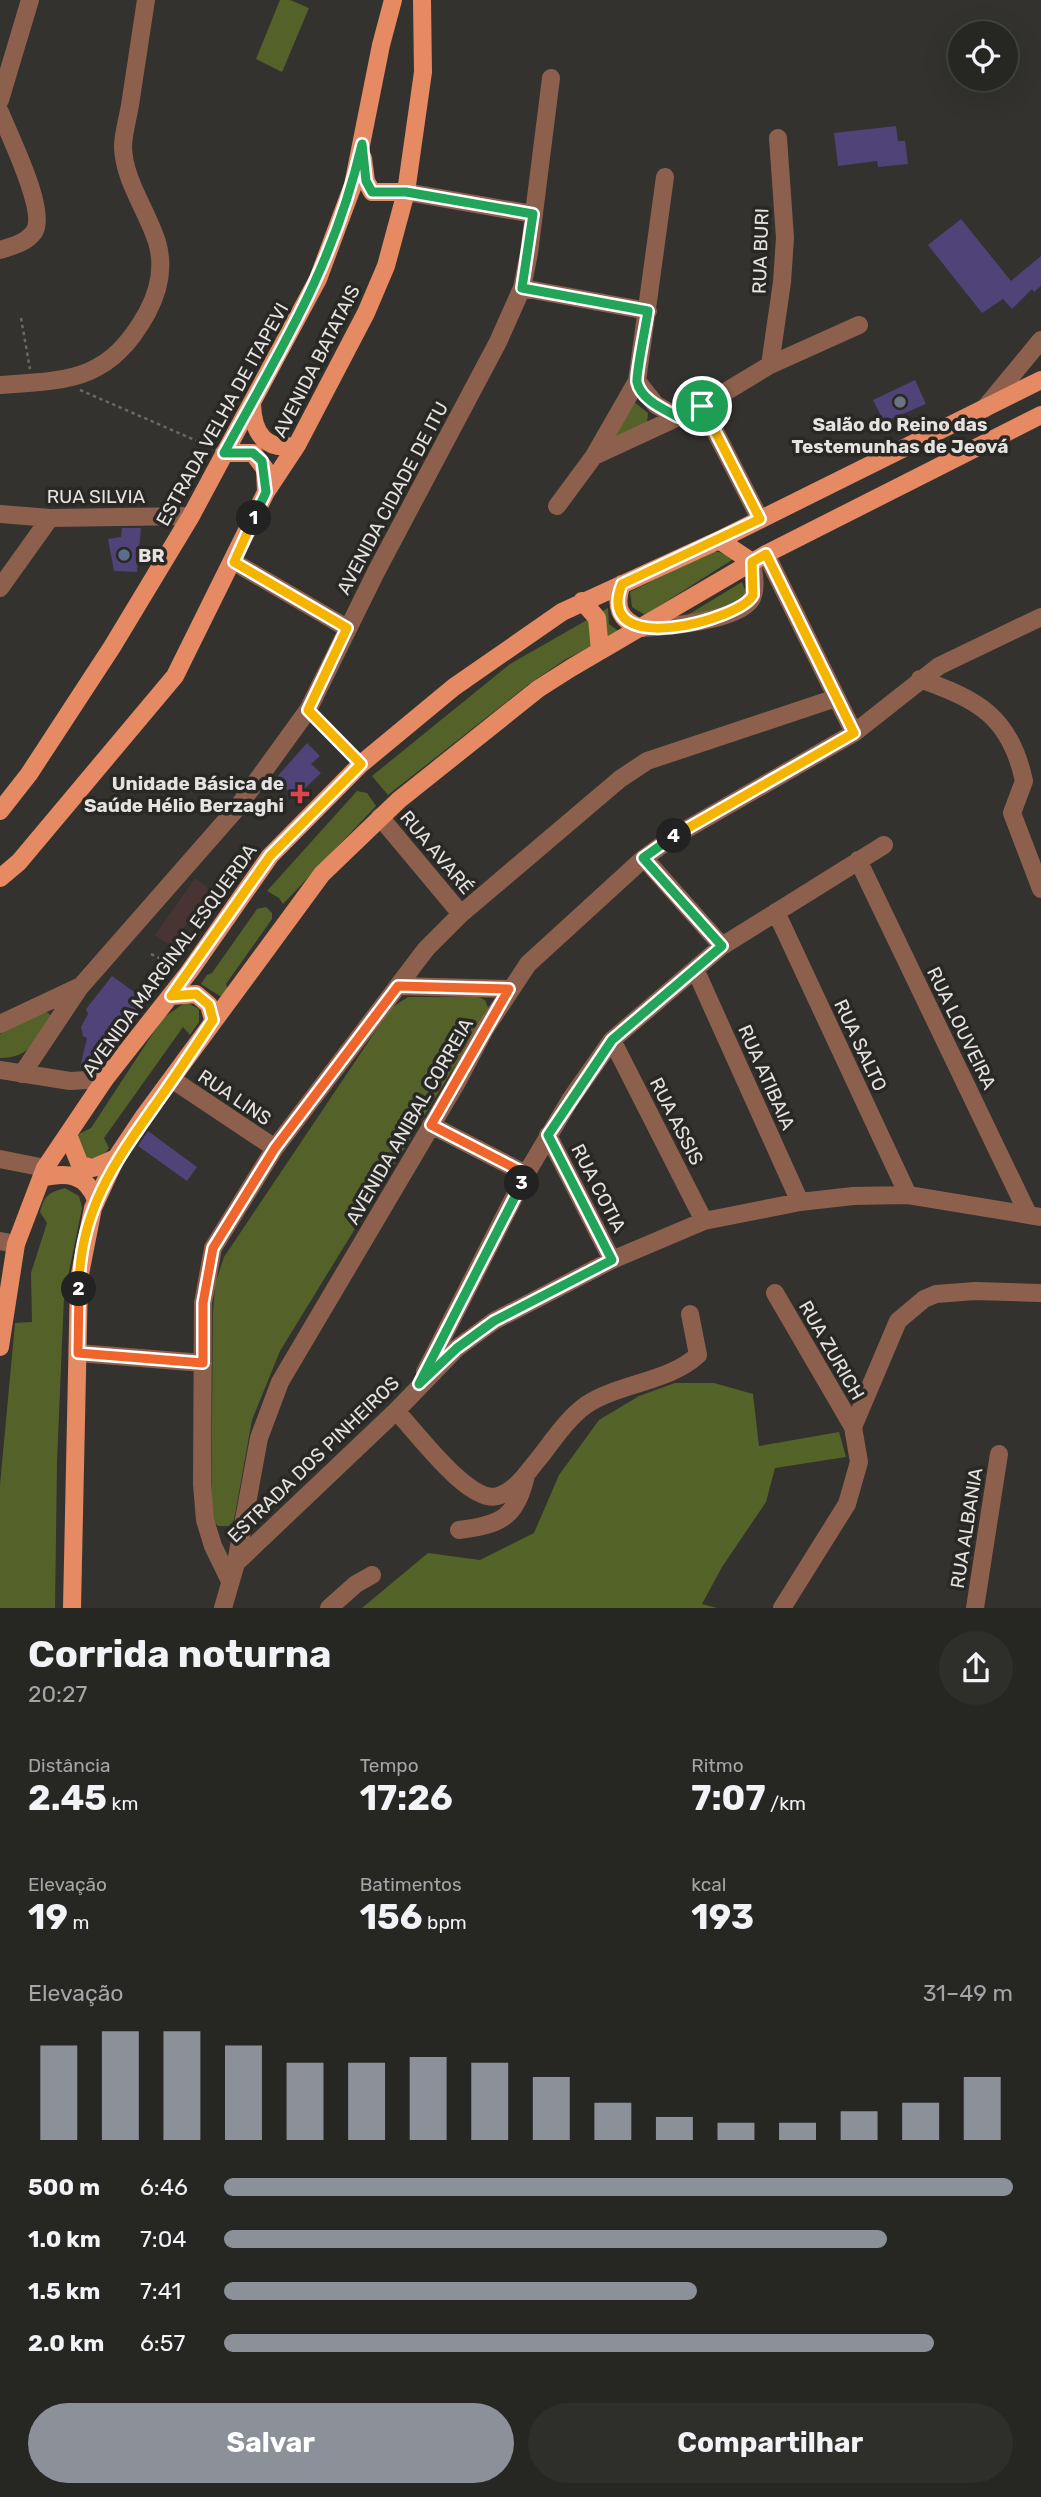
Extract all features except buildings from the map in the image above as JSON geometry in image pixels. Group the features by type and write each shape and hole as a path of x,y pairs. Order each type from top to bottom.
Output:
{"main road":[{"name":"ESTRADA VELHA DE ITAPEVI","path":"0,811 29,774 112,647 191,516 318,279 346,209 362,144 380,45 393,0"},
{"name":"AVENIDA BATATAIS","path":"0,878 19,863 175,676 234,562 266,492 297,446 366,313 386,267 406,192 423,72 422,0"},
{"path":"362,144 366,181 372,192 406,192"},
{"name":"AVENIDA MARGINAL ESQUERDA","path":"0,1347 8,1242 43,1173 105,1079 189,972 270,856 361,764 454,687 582,601 719,540 1041,380"},
{"path":"252,404 256,432 263,441 282,447 297,446"},
{"path":"72,1608 79,1279 96,1200 116,1158 213,1020 322,874 380,817 538,689 759,558 1041,415"},
{"path":"224,453 253,453 262,461 266,492"},
{"path":"719,540 744,554 759,558"},
{"path":"622,584 617,597 619,611 629,624 641,628"},
{"path":"582,601 597,618 600,651"},
{"path":"171,996 196,994 209,1005 213,1020"},
{"path":"69,1137 80,1165 93,1168 116,1158"},
{"path":"43,1173 71,1174 83,1179 96,1200"}],"street":[{"path":"0,100 30,0"},
{"path":"0,385 61,382 102,366 122,350 149,309 158,289 158,243 128,173 123,147 146,0"},
{"name":"AVENIDA CIDADE DE ITU","path":"22,1074 80,986 237,808 308,710 347,628 498,342 522,288 551,78"},
{"path":"0,112 38,212 34,232 22,242 0,250"},
{"name":"RUA BURI","path":"770,365 782,282 785,238 778,138"},
{"path":"557,506 594,456 637,382 665,177"},
{"path":"406,192 533,214"},
{"path":"522,288 648,311"},
{"path":"594,456 702,406 770,365 859,325"},
{"path":"984,409 1041,340"},
{"path":"637,382 656,405 678,417"},
{"path":"702,406 760,519"},
{"name":"RUA SILVIA","path":"0,514 50,518 191,516"},
{"path":"0,588 50,518"},
{"path":"641,628 707,619 745,606 753,595 759,558"},
{"path":"759,558 854,733"},
{"path":"234,562 347,628"},
{"name":"AVENIDA ANIBAL CORREIA","path":"228,1606 230,1581 236,1563 259,1438 280,1382 509,989 528,964 643,858 673,837 854,733 920,679 982,643 1041,617"},
{"path":"920,679 975,701 1002,727 1024,781 1013,804 1014,823 1041,888"},
{"path":"230,1581 213,1546 205,1520 203,1303 213,1248 275,1148 426,948 461,914 620,779 647,761 836,698"},
{"name":"RUA AVARÉ","path":"380,817 461,914"},
{"path":"419,1384 526,1174 548,1135 612,1040 722,946 884,845"},
{"path":"643,858 722,946"},
{"name":"RUA LOUVEIRA","path":"858,860 1034,1215"},
{"name":"RUA SALTO","path":"776,912 908,1195"},
{"name":"RUA ATIBAIA","path":"695,969 800,1202"},
{"name":"AVENIDA CIDADE DE ITU","path":"0,1024 80,986"},
{"path":"398,986 509,989"},
{"name":"RUA ASSIS","path":"612,1040 704,1222"},
{"path":"0,1070 70,1082 105,1079"},
{"name":"RUA LINS","path":"173,1080 275,1148"},
{"path":"70,1082 90,1104"},
{"path":"431,1125 526,1174"},
{"name":"RUA COTIA","path":"548,1135 612,1260"},
{"path":"0,1159 43,1173"},
{"name":"ESTRADA DOS PINHEIROS","path":"236,1563 457,1348 494,1321 612,1260 704,1222 800,1202 908,1195 1034,1215"},
{"path":"782,1608 847,1504 859,1462 853,1427 898,1321 924,1298 961,1291 1039,1293"},
{"name":"RUA ZURICH","path":"775,1293 853,1427"},
{"path":"396,1410 464,1486 481,1496 501,1496 515,1487 584,1407 698,1355 690,1314"},
{"path":"78,1353 203,1363"},
{"name":"RUA ALBANIA","path":"975,1608 986,1552 999,1454"},
{"path":"459,1530 483,1527 513,1512 520,1501 526,1474"},
{"path":"329,1608 356,1584 372,1576"}],"path":[{"path":"22,318 33,383"},
{"path":"61,382 224,453"},
{"path":"308,710 361,764"},
{"path":"151,954 189,972"}],"shaded area":[{"path":"195,878 211,890 171,946 155,935"}],"green space":[{"path":"280,0 290,0 309,8 282,72 256,59"},
{"path":"634,402 648,413 647,423 616,437 614,433"},
{"path":"710,552 719,552 735,558 645,615 632,607 630,592"},
{"path":"742,582 746,592 743,602 681,619"},
{"path":"608,608 609,624 621,633 566,659 529,684 388,795 372,776 510,664"},
{"path":"357,791 367,793 376,806 283,904 279,898 267,891"},
{"path":"266,907 272,913 272,919 226,984 228,990 223,998 201,984 207,975 212,973 257,909"},
{"path":"408,997 478,997 485,1000 489,1010 280,1351 252,1420 234,1520 229,1526 218,1526 211,1518 213,1312 215,1284 224,1257 391,1008"},
{"path":"186,1002 199,1009 199,1022 190,1035 183,1027 104,1138 109,1148 107,1151 96,1158 86,1158 77,1139 79,1134 91,1128 163,1018"},
{"path":"45,1011 52,1016 32,1046 19,1055 0,1058 0,1034"},
{"path":"65,1188 79,1196 82,1208 64,1296 57,1462 55,1608 0,1608 0,1485 15,1323 32,1322 31,1273 47,1223 40,1212 48,1195"},
{"path":"675,1383 714,1383 753,1394 759,1446 839,1432 846,1457 775,1468 766,1502 722,1567 702,1604 717,1608 362,1608 428,1553 480,1560 534,1533 559,1475 599,1420 639,1396"}],"place":[{"name":"Salão do Reino das Testemunhas de Jeová","path":"900,402"},
{"name":"BR","path":"124,555"},
{"name":"Unidade Básica de Saúde Hélio Berzaghi","path":"300,794"}],"route":[{"path":"362,144 366,181 372,192 406,192 533,214 522,288 648,311 637,382 645,395 656,405 678,417 702,406 760,519 622,584 617,597 619,611 629,624 641,628 670,626 737,610 745,606 753,595 752,562 766,554 854,733 673,837 643,858 722,946 612,1040 548,1135 612,1260 494,1321 457,1348 419,1384 526,1174 431,1125 509,989 398,986 275,1148 213,1248 206,1272 203,1303 203,1363 78,1353 79,1279 93,1208 116,1158 213,1020 209,1005 196,994 186,992 171,996 270,856 361,764 308,710 347,628 234,562 266,492 265,469 262,461 253,453 224,453 280,356 318,279 346,209 362,144"}]}
